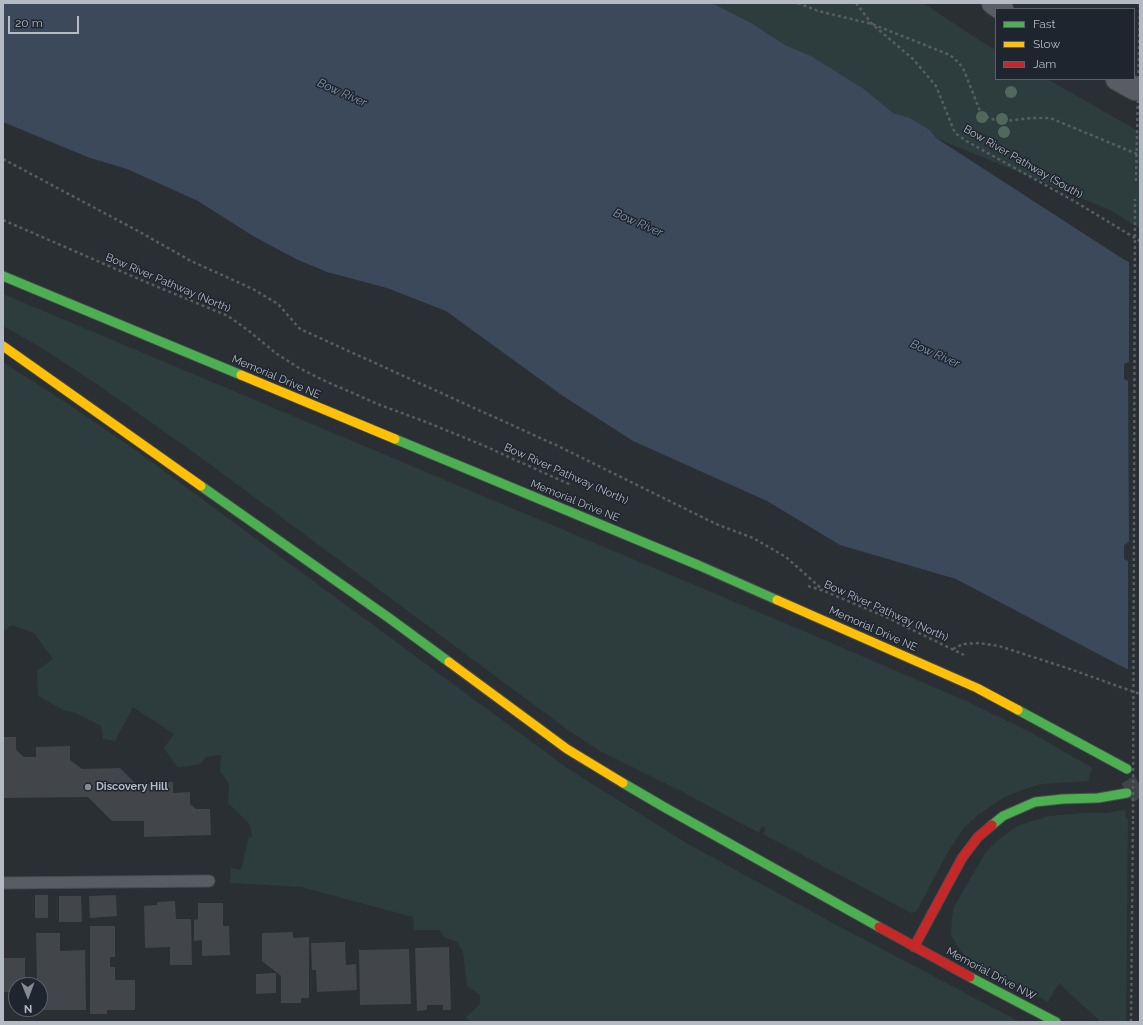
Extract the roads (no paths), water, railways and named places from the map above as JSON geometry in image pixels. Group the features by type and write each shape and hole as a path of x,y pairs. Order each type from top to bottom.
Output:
{"main road":[{"name":"Memorial Drive NE","path":"3,276 698,564 976,688 1127,769"},
{"path":"3,346 389,618 567,749 664,807 914,948 962,858 978,837 1003,816 1035,802 1063,799 1098,798 1127,793"},
{"name":"Memorial Drive NW","path":"914,948 1056,1022"}],"lane":[{"path":"3,883 209,881"}],"water":[{"name":"Bow River","path":"3,3 712,3 753,24 785,45 811,56 864,89 893,113 910,118 930,130 936,138 1123,259 1140,268 1140,676 956,579 840,545 767,501 633,441 563,396 446,311 387,288 327,272 296,259 253,236 198,201 127,169 90,158 3,122"}],"tunnel":[{"path":"1127,793 1140,785"}],"place":[{"name":"Discovery Hill","path":"88,787"}]}
